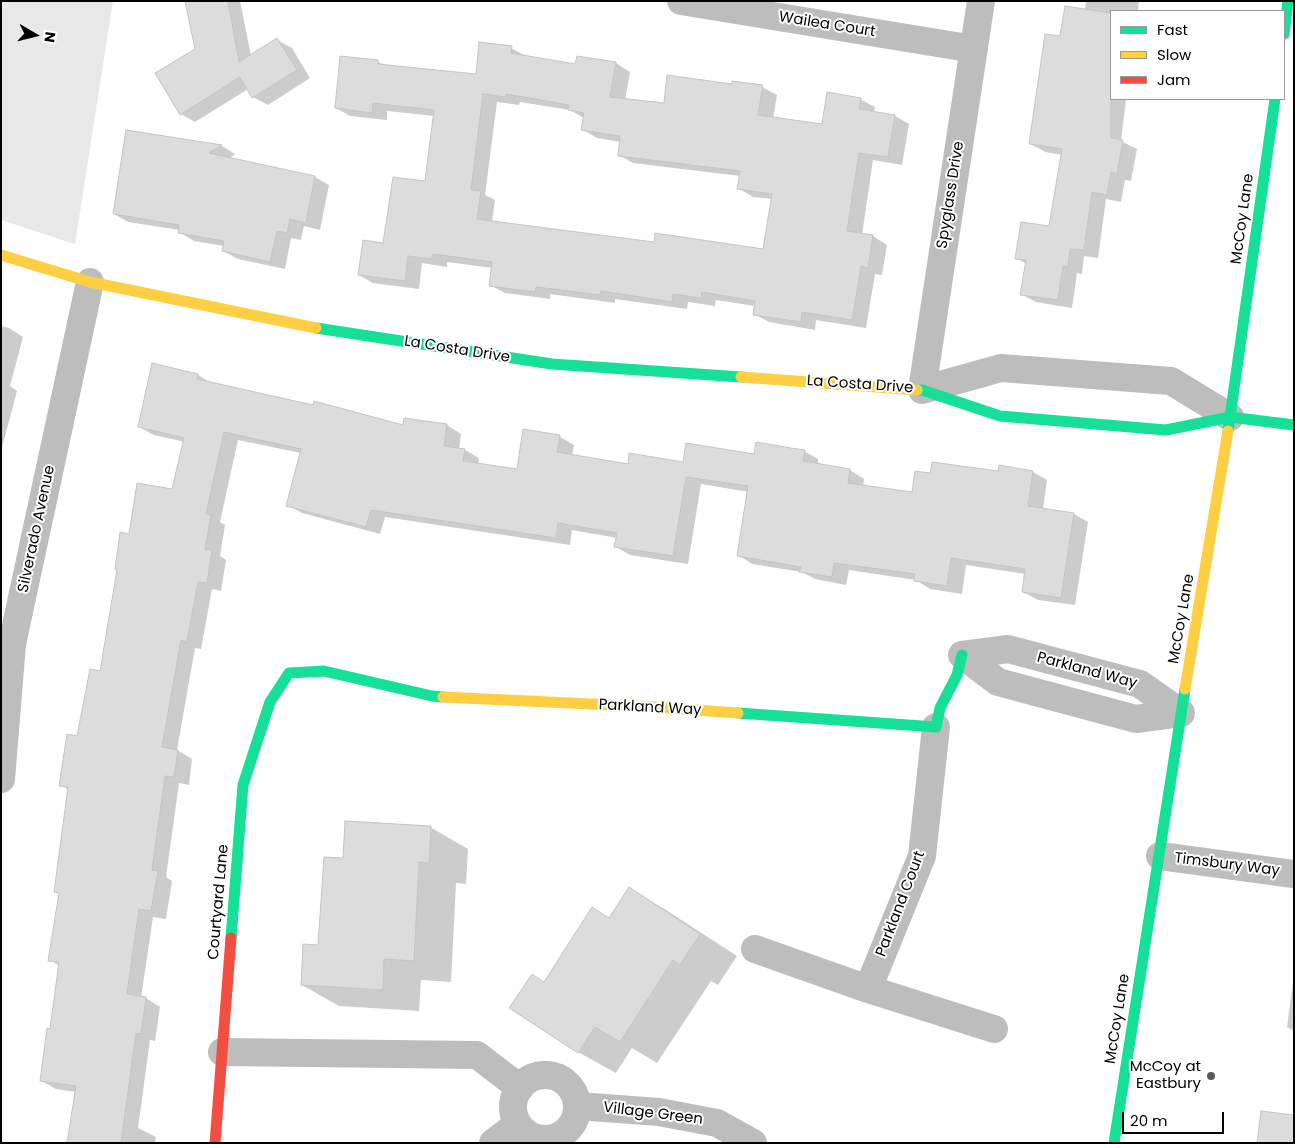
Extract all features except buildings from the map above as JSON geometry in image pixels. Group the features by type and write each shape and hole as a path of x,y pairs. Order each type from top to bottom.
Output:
{"street":[{"name":"Wailea Court","path":"681,1 974,49"},
{"name":"Spyglass Drive","path":"922,390 981,1"},
{"path":"1285,26 1288,1"},
{"name":"McCoy Lane","path":"1114,1143 1181,712 1230,417 1275,100"},
{"name":"La Costa Drive","path":"1,256 90,282 331,331 552,364 922,390 1000,416 1166,430 1230,417"},
{"name":"Silverado Avenue","path":"1,779 7,643 90,282"},
{"name":"La Costa Drive","path":"922,390 1001,368 1171,381 1230,417"},
{"path":"1230,417 1294,425"},
{"path":"936,727 940,708 957,675 962,655 998,682 1136,720 1181,712"},
{"name":"Parkland Way","path":"289,673 324,671 432,696 654,707 936,727"},
{"name":"Courtyard Lane","path":"215,1143 243,785 270,702 289,673"},
{"name":"Parkland Court","path":"868,989 922,856 936,727"},
{"name":"Timsbury Way","path":"1160,856 1294,874"},
{"path":"755,949 868,989 994,1029"},
{"path":"222,1052 478,1055 520,1088"},
{"path":"541,1075 552,1076 562,1080 573,1091 577,1106 576,1118 570,1128 560,1136 550,1139 536,1138 526,1133 518,1124 514,1113 515,1098 520,1088 530,1079 541,1075"},
{"name":"Village Green","path":"577,1106 659,1112 717,1123 753,1143"},
{"path":"493,1143 518,1124"}],"shaded area":[{"path":"1,1 113,1 75,244 1,220"}],"traffic: fast":[{"path":"1285,26 1288,1"},
{"path":"1228,431 1275,100"},
{"path":"316,328 552,364 741,377"},
{"path":"917,390 1000,416 1166,430 1230,417 1294,425"},
{"path":"738,713 936,727 940,708 957,675 962,655"},
{"path":"231,938 243,785 270,702 289,673 324,671 443,697"},
{"path":"1114,1143 1185,689"}],"traffic: slow":[{"path":"1,255 90,282 316,328"},
{"path":"741,377 917,390"},
{"path":"1185,689 1228,431"},
{"path":"443,697 738,713"}],"traffic: jam":[{"path":"215,1143 231,938"}],"place":[{"name":"McCoy at Eastbury","path":"1211,1076"}]}
